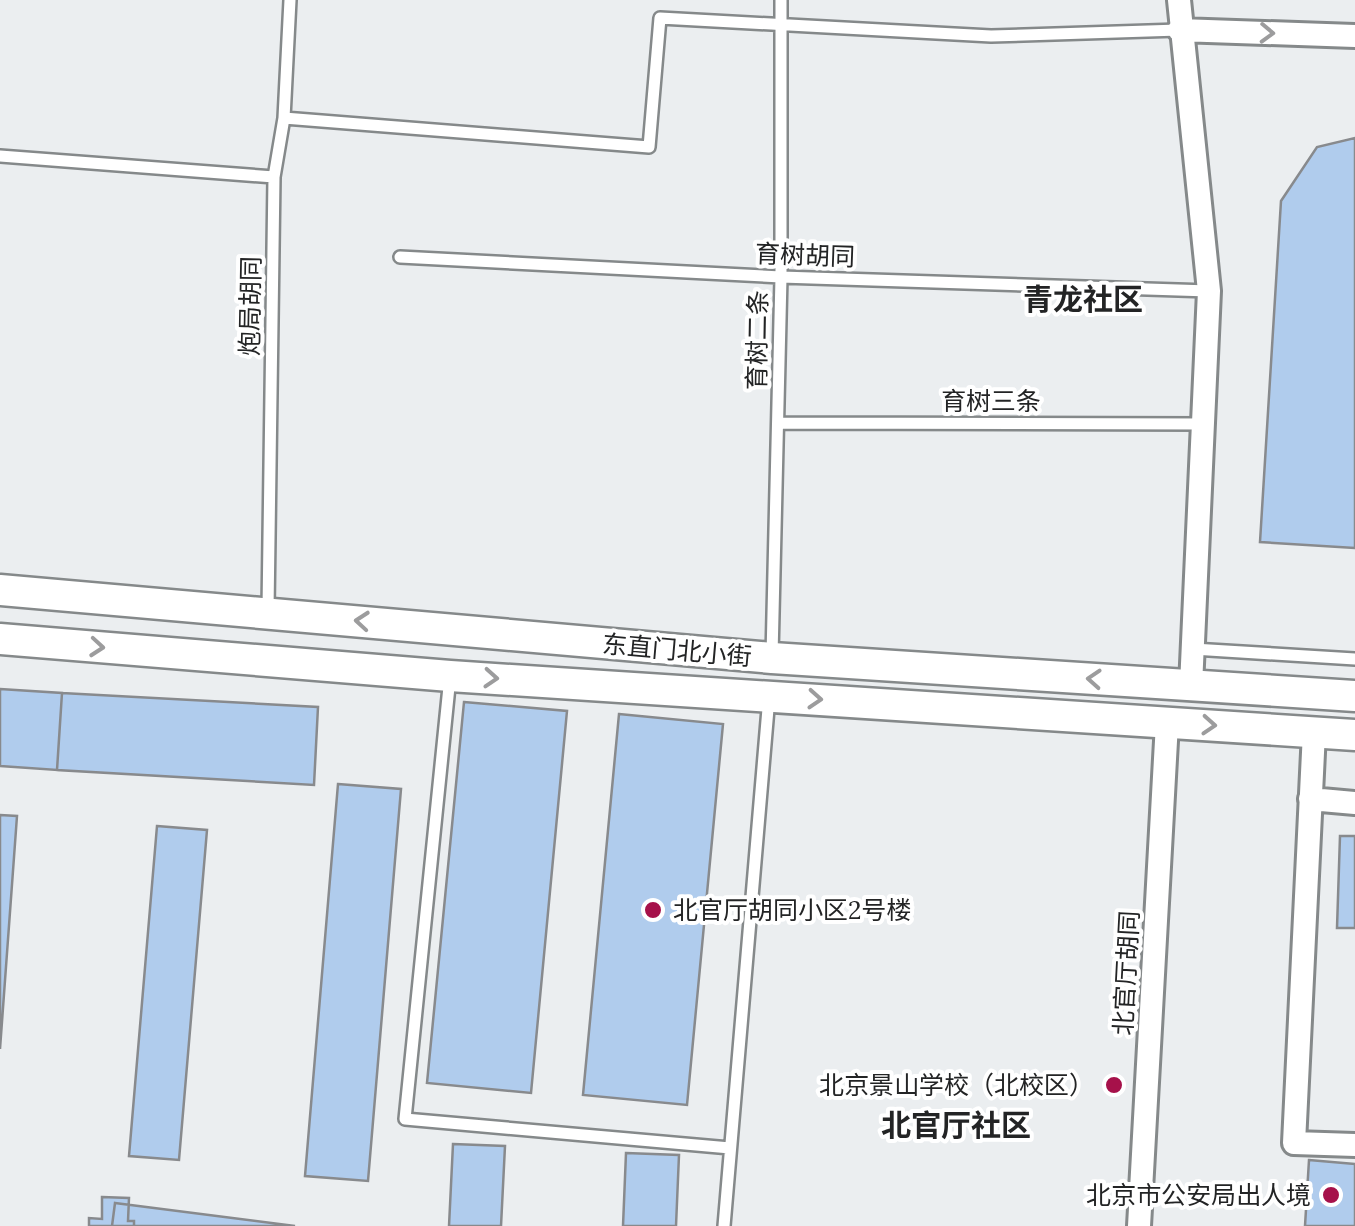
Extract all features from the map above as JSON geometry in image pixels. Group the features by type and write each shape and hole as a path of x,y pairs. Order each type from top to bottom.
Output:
{"main road":[{"name":"东直门北小街","path":"0,590 772,658 1355,696"},
{"name":"东直门北小街","path":"0,638 450,676 1355,735"}],"street":[{"path":"1180,0 1208,291 1191,686"},
{"path":"1180,30 1355,36"},
{"path":"769,696 772,658"},
{"name":"北官厅胡同","path":"1140,1226 1168,722"},
{"path":"1314,732 1294,1143 1355,1145"},
{"path":"1310,799 1355,803"}],"lane":[{"name":"炮局胡同","path":"268,613 274,177 284,118 290,0"},
{"name":"育树二条","path":"772,658 781,277 781,0"},
{"path":"284,118 649,147 660,18 991,36 1180,30"},
{"path":"0,156 274,177"},
{"name":"育树胡同","path":"400,257 781,277 1208,291"},
{"name":"育树三条","path":"778,423 1204,424"},
{"path":"1193,649 1355,660"},
{"path":"450,676 404,1119 730,1148"},
{"path":"724,1226 769,696"}],"building":[{"path":"1355,138 1355,548 1260,542 1281,201 1317,147"},
{"path":"0,689 62,693 57,770 0,766"},
{"path":"62,693 318,707 314,785 57,770"},
{"path":"464,702 567,711 531,1093 427,1083"},
{"name":"北官厅胡同小区2号楼","path":"619,714 723,724 687,1105 583,1095"},
{"path":"338,784 401,789 368,1181 305,1176"},
{"path":"0,815 17,816 0,1049"},
{"path":"157,826 207,830 179,1160 129,1156"},
{"path":"1340,836 1355,836 1355,928 1337,928"},
{"path":"453,1144 505,1146 501,1226 449,1226"},
{"path":"626,1153 679,1155 676,1226 623,1226"},
{"name":"北京市公安局出人境","path":"1309,1160 1355,1164 1355,1226 1305,1226"},
{"path":"102,1197 129,1198 128,1221 134,1221 134,1226 89,1226 89,1218 102,1219"},
{"path":"115,1203 295,1226 112,1226"}],"place":[{"name":"北官厅胡同小区2号楼","path":"653,910"},
{"name":"北京景山学校（北校区）","path":"1114,1085"},
{"name":"北京市公安局出人境","path":"1331,1195"}],"district":[{"name":"青龙社区","path":"1083,299"},
{"name":"北官厅社区","path":"956,1125"}]}
